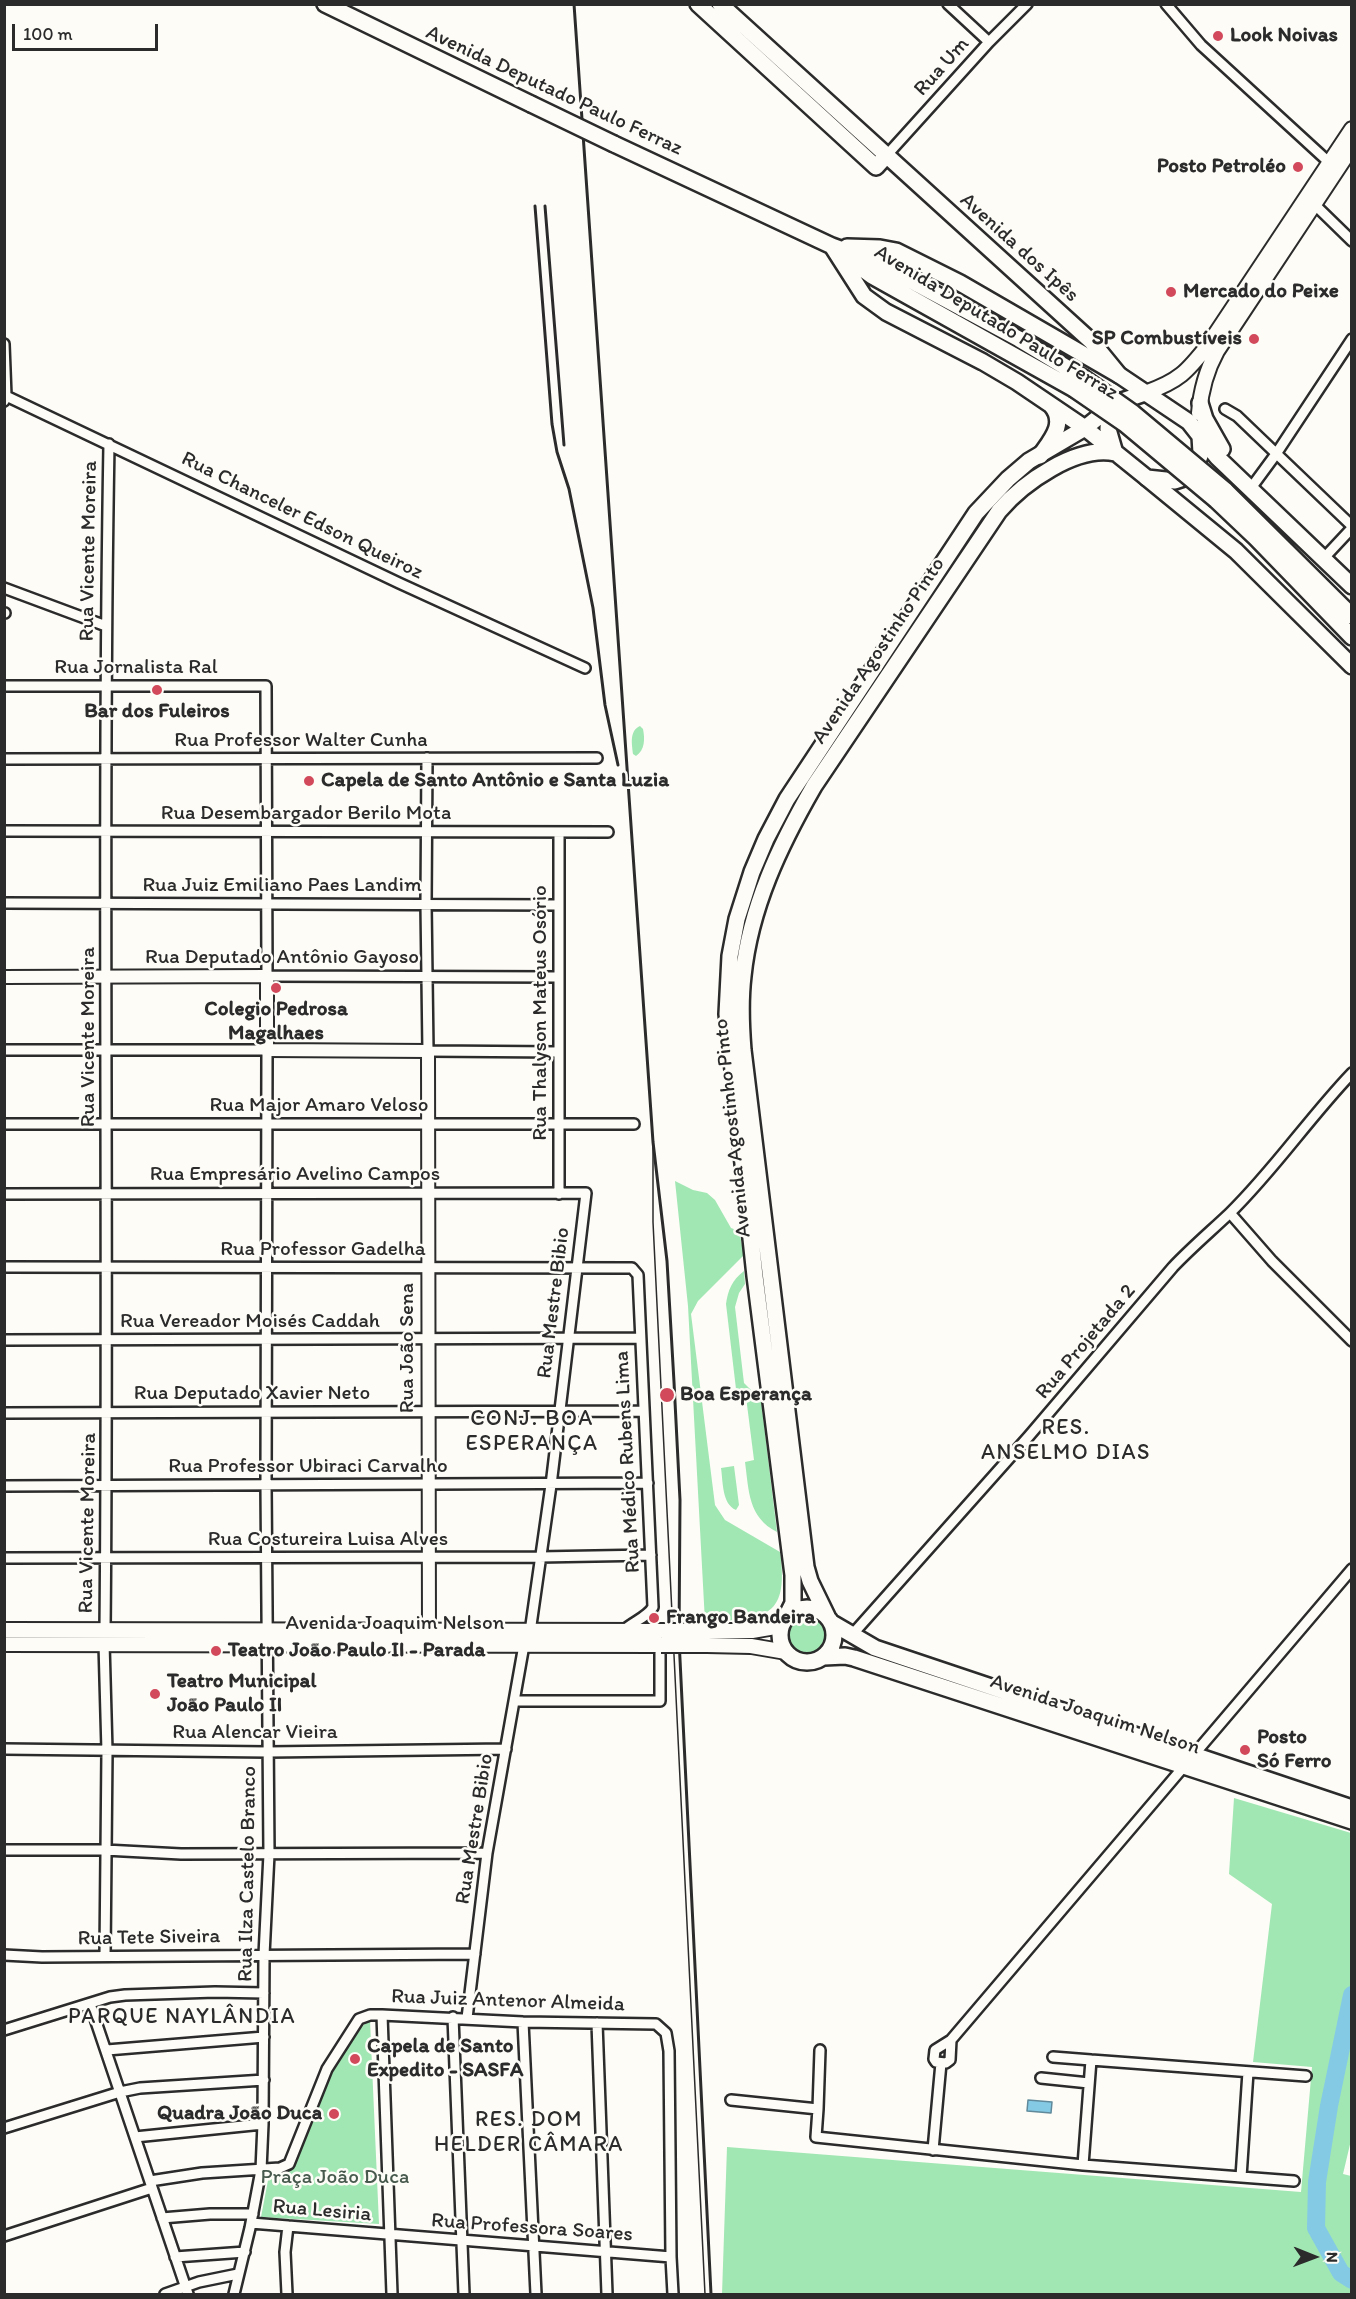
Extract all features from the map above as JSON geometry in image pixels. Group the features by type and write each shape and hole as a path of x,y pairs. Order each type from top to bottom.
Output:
{"main road":[{"name":"Avenida Deputado Paulo Ferraz","path":"325,4 614,144 832,246 878,263 1019,339 1078,383 1133,413 1220,495 1328,603"},
{"path":"698,4 876,167 886,156"},
{"name":"Avenida dos Ipês","path":"720,4 1092,342 1119,375"},
{"path":"1115,453 1108,429 1109,409 1132,396 1172,382 1186,373 1213,348 1311,201 1352,129"},
{"path":"1333,166 1352,147"},
{"path":"832,246 896,251 960,283 1119,375 1176,411 1189,422 1217,457 1352,586"},
{"path":"832,246 864,296 886,312 983,362 1085,428 1236,551 1352,666"},
{"path":"1147,478 1174,481 1187,477 1195,469 1201,453 1200,403 1213,348"},
{"path":"1040,456 1052,440 1058,424 1058,416 1049,403"},
{"path":"1200,403 1212,435 1250,487"},
{"name":"Avenida Agostinho Pinto","path":"784,1622 793,1603 793,1575 727,1031 727,979 737,920 761,850 787,798 976,513 1008,479 1085,428 1109,409"},
{"name":"Avenida Agostinho Pinto","path":"829,1620 810,1581 806,1567 743,1050 741,1011 743,976 753,918 766,878 790,828 814,786 999,511 1017,491 1058,466 1093,452 1115,453"},
{"path":"1328,603 1352,616"},
{"path":"1328,603 1352,637"},
{"path":"811,1608 829,1620 834,1641 824,1657 808,1663 800,1662 786,1652 780,1635 784,1622 793,1611 811,1608"},
{"name":"Avenida Joaquim Nelson","path":"829,1620 851,1636 875,1648 1352,1821"},
{"name":"Avenida Joaquim Nelson","path":"429,1637 524,1645 661,1643 752,1631 784,1622"},
{"name":"Avenida Joaquim Nelson","path":"4,1630 105,1637 268,1638 429,1637 530,1632 623,1631 661,1643"},
{"name":"Avenida Joaquim Nelson","path":"4,1644 105,1637"},
{"name":"Avenida Joaquim Nelson","path":"707,1638 786,1652"},
{"name":"Avenida Joaquim Nelson","path":"824,1657 854,1658 1189,1761 1352,1808"}],"street":[{"path":"948,4 989,42"},
{"name":"Rua Um","path":"886,156 989,42 1027,4"},
{"path":"1166,4 1201,45 1333,166"},
{"path":"1311,201 1352,241"},
{"path":"1250,487 1276,454 1352,339"},
{"path":"4,344 5,397"},
{"name":"Rua Chanceler Edson Queiroz","path":"5,397 585,668"},
{"path":"1225,409 1237,416 1352,527 1324,558"},
{"name":"Rua Vicente Moreira","path":"105,1956 107,1751 105,1637 107,1485 106,626 109,444"},
{"path":"4,588 106,626"},
{"name":"Rua Jornalista Ral","path":"4,686 265,685 267,687 265,759"},
{"path":"427,758 428,1051"},
{"name":"Rua Professor Walter Cunha","path":"4,759 597,758"},
{"path":"265,759 267,1050"},
{"name":"Rua Desembargador Berilo Mota","path":"4,831 608,832"},
{"name":"Rua Thalyson Mateus Osório","path":"559,832 559,1194"},
{"name":"Rua Juiz Emiliano Paes Landim","path":"4,903 559,905"},
{"name":"Rua Deputado Antônio Gayoso","path":"4,977 559,977"},
{"path":"4,1050 560,1052"},
{"name":"Rua Ilza Castelo Branco","path":"234,2295 261,2170 263,2124 264,1955 269,1854 266,1485 267,1050"},
{"name":"Rua João Sena","path":"428,1051 429,1637"},
{"name":"Rua Projetada 2","path":"851,1636 1029,1436 1173,1267 1230,1213 1352,1073"},
{"name":"Rua Major Amaro Veloso","path":"4,1124 634,1124"},
{"name":"Rua Empresário Avelino Campos","path":"4,1194 586,1193"},
{"name":"Rua Mestre Bibio","path":"530,1632 551,1485 586,1193"},
{"path":"1230,1213 1272,1262 1348,1337 1352,1325"},
{"name":"Rua Professor Gadelha","path":"4,1267 427,1269 577,1267 632,1268 638,1275"},
{"name":"Rua Médico Rubens Lima","path":"623,1631 632,1622 649,1614 653,1607 638,1275"},
{"name":"Rua Vereador Moisés Caddah","path":"4,1340 640,1338"},
{"name":"Rua Deputado Xavier Neto","path":"4,1413 644,1411"},
{"name":"Rua Professor Ubiraci Carvalho","path":"4,1486 648,1483"},
{"name":"Rua Costureira Luisa Alves","path":"4,1558 651,1555"},
{"path":"951,2040 952,2057 941,2063 934,2059 935,2050 951,2040 1352,1569"},
{"path":"514,1701 660,1701 661,1643"},
{"name":"Rua Mestre Bibio","path":"467,2018 487,1853 524,1645"},
{"name":"Rua Alencar Vieira","path":"4,1749 268,1752 506,1749"},
{"path":"4,1850 105,1850 181,1854 487,1853"},
{"name":"Rua Tete Siveira","path":"4,1955 42,1957 475,1954"},
{"path":"4,2031 110,1997 149,1993 264,1993"},
{"path":"90,2004 187,2291"},
{"name":"Rua Juiz Antenor Almeida","path":"261,2170 280,2168 289,2164 327,2069 359,2019 370,2015 382,2015 523,2022 656,2024 666,2033 669,2051 671,2257"},
{"path":"382,2015 392,2295"},
{"path":"453,2018 464,2295"},
{"path":"523,2022 536,2295"},
{"path":"597,2023 607,2295"},
{"path":"107,2050 264,2037"},
{"path":"820,2049 816,2137 1083,2165 1294,2181"},
{"path":"1053,2057 1306,2076"},
{"path":"1083,2165 1091,2060"},
{"path":"933,2150 941,2063"},
{"path":"1241,2177 1248,2072"},
{"path":"1041,2079 1089,2083"},
{"path":"4,2128 120,2092 157,2086 264,2080"},
{"path":"731,2100 818,2109"},
{"path":"135,2137 263,2124"},
{"path":"4,2236 151,2184 202,2173 261,2170"},
{"name":"Rua Lesiria","path":"162,2218 210,2214 252,2218 288,2226 390,2234"},
{"path":"287,2295 285,2252 288,2226"},
{"name":"Rua Professora Soares","path":"390,2234 671,2257"},
{"path":"175,2257 245,2252"},
{"path":"671,2257 673,2295"},
{"path":"165,2295 187,2291 238,2274"}],"green space":[{"path":"640,726 643,729 644,744 636,756 633,754 632,738 636,728"},
{"path":"675,1181 693,1190 707,1193 715,1200 731,1228 739,1231 744,1255 698,1301 691,1314 715,1505 725,1520 780,1552 782,1575 780,1592 775,1604 767,1612 756,1617 705,1622 688,1306"},
{"path":"744,1271 745,1284 739,1293 735,1307 744,1383 761,1400 777,1532 767,1526 755,1511 745,1462 754,1460 745,1389 736,1389 726,1304 731,1286"},
{"path":"734,1466 739,1505 736,1510 731,1507 726,1498 721,1468"},
{"path":"806,1612 822,1619 829,1635 822,1651 806,1658 790,1651 783,1635 790,1619"},
{"path":"1234,1798 1351,1833 1352,2136 1343,2174 1351,2176 1351,2294 722,2294 727,2147 1301,2192 1312,2067 1253,2062 1272,1904 1229,1874"},
{"name":"Praça João Duca","path":"370,2020 379,2224 261,2217 269,2175 282,2174 294,2168 336,2066 358,2031"}],"water":[{"path":"1028,2100 1052,2102 1051,2113 1027,2111"}],"waterway":[{"path":"1352,1995 1329,2106 1317,2182 1316,2228 1341,2273 1352,2280"}],"tram line":[{"path":"653,1142 653,1222 705,2294"}],"railway":[{"path":"574,4 653,1142 667,1261 680,1500 679,1639 711,2294"},
{"path":"535,206 552,424 557,452 569,489 593,608 605,705 618,765"},
{"path":"545,206 564,445"}],"place":[{"name":"Look Noivas","path":"1218,36"},
{"name":"Posto Petroléo","path":"1298,167"},
{"name":"Mercado do Peixe","path":"1171,292"},
{"name":"SP Combustíveis","path":"1254,339"},
{"name":"Bar dos Fuleiros","path":"157,690"},
{"name":"Capela de Santo Antônio e Santa Luzia","path":"309,781"},
{"name":"Colegio Pedrosa Magalhaes","path":"276,988"},
{"name":"Boa Esperança","path":"667,1395"},
{"name":"Frango Bandeira","path":"654,1618"},
{"name":"Teatro João Paulo II - Parada","path":"216,1651"},
{"name":"Teatro Municipal João Paulo II","path":"155,1694"},
{"name":"Posto Só Ferro","path":"1245,1750"},
{"name":"Capela de Santo Expedito - SASFA","path":"355,2059"},
{"name":"Quadra João Duca","path":"334,2114"}],"district":[{"name":"CONJ. BOA ESPERANÇA","path":"532,1432"},
{"name":"RES. ANSELMO DIAS","path":"1066,1440"},
{"name":"PARQUE NAYLÂNDIA","path":"182,2017"},
{"name":"RES. DOM HELDER CÂMARA","path":"529,2132"}]}
